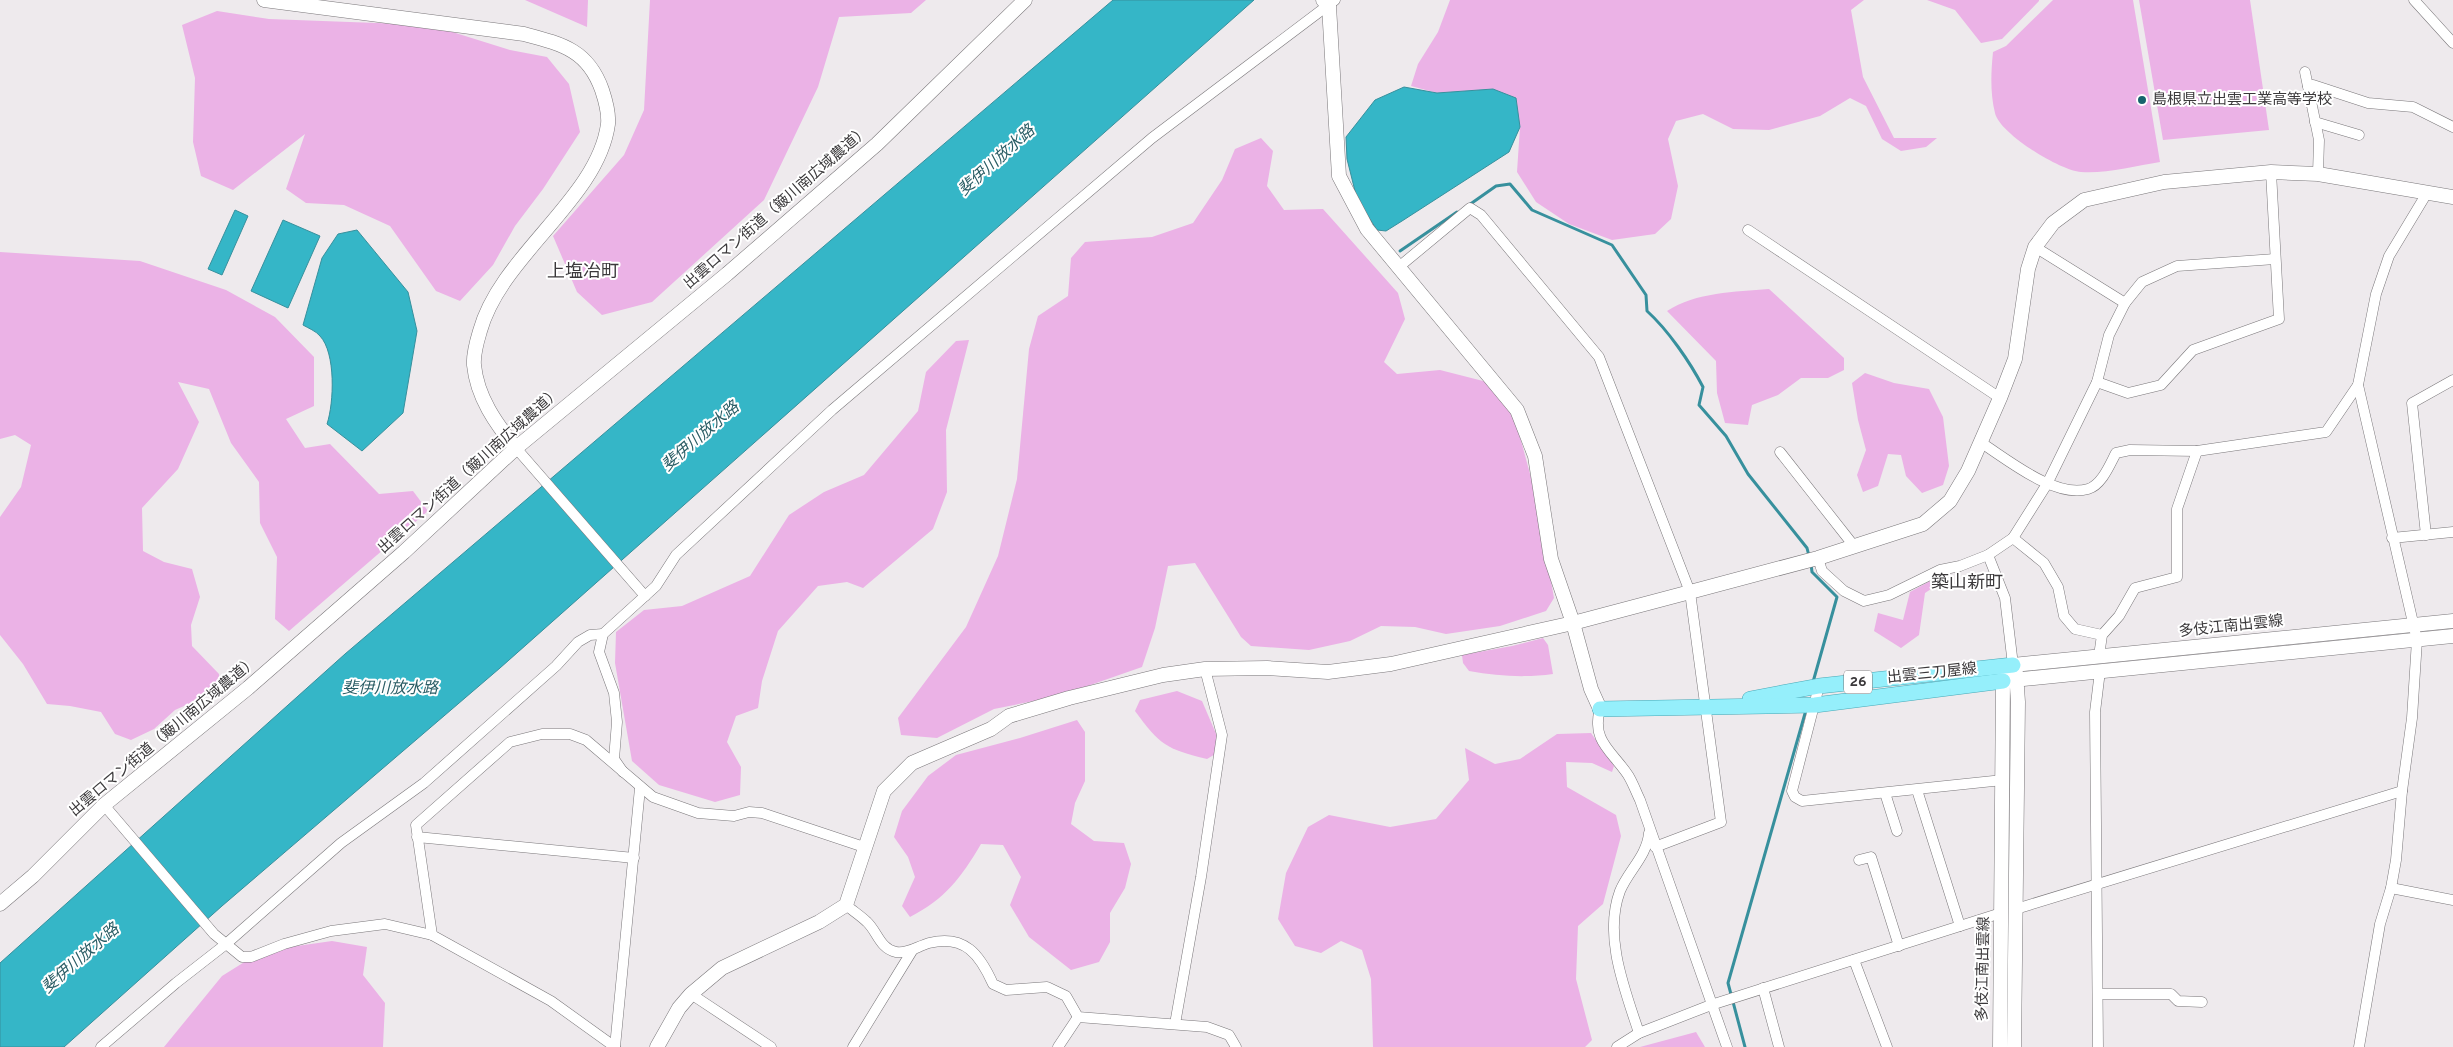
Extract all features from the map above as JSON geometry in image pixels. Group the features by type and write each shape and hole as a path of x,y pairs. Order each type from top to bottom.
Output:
{"main road":[{"name":"出雲三刀屋線","path":"1704,707 1819,686 2013,665"},
{"name":"出雲三刀屋線","path":"1600,709 1815,705 2011,680"}],"street":[{"path":"264,0 524,34 563,45 583,58 596,74 604,95 608,123 600,150 585,180 500,286 484,315 474,364 486,407 516,448 645,596"},
{"name":"出雲ロマン街道（簸川南広域農道）","path":"0,904 33,876 104,804 248,688 404,552 516,448 727,274 877,144 1025,0"},
{"path":"2414,0 2453,43"},
{"path":"1329,2 1339,176 1367,229 1400,266 1517,410 1535,456 1551,559 1573,623 1591,689 1600,709 1597,722 1599,738 1629,776 1640,800 1727,1047"},
{"path":"623,772 614,759 617,722 614,693 599,652 603,634 656,586 676,555 832,410 1152,138 1329,2"},
{"path":"2305,72 2319,140 2318,174"},
{"path":"2308,86 2313,85 2368,103 2413,107 2453,127"},
{"path":"2315,122 2359,135"},
{"path":"2096,382 2128,393 2160,384 2193,350 2279,319 2271,172"},
{"path":"657,1047 680,1008 691,994 722,968 819,922 846,905 884,791 912,763 991,728 1009,716 1069,698 1163,675 1205,669 1267,668 1328,672 1390,664 1573,623 1818,558 1923,524 1950,502 1968,471 2000,398 2015,359 2028,269 2035,246 2053,223 2084,200 2164,182 2271,172 2318,174 2453,197"},
{"path":"1980,442 2059,490 2088,489 2101,478 2116,453 2130,450 2197,451 2326,432 2358,384 2376,294 2388,256 2428,193"},
{"path":"1400,266 1470,208 1481,215 1599,357 1690,592 1721,822 1655,847"},
{"path":"1748,230 2000,398"},
{"path":"2035,246 2125,303"},
{"path":"1818,558 1822,571 1844,592 1864,601 1889,595 1940,570 1960,566 1988,556 2013,538 2048,484 2096,382 2109,335 2125,303 2142,282 2177,266 2275,259"},
{"path":"2426,535 2412,403 2453,380"},
{"path":"2358,384 2417,640 2412,718 2392,888 2380,924 2359,1047"},
{"path":"2099,656 2102,635 2119,616 2135,588 2177,578 2177,509 2197,451"},
{"path":"1780,452 1854,546"},
{"path":"2392,538 2453,532"},
{"path":"2013,538 2044,564 2058,587 2064,616 2076,629 2102,635"},
{"path":"1988,556 2005,598 2013,665 2011,680"},
{"name":"多伎江南出雲線","path":"2013,665 2453,620"},
{"path":"101,1047 176,983 226,944 341,843 424,783 556,666 578,642 590,635 603,634"},
{"name":"多伎江南出雲線","path":"2011,680 2453,636"},
{"path":"1175,1024 1201,877 1222,735 1205,669"},
{"path":"2098,1047 2095,712 2100,671"},
{"name":"多伎江南出雲線","path":"2000,1047 2003,780 2011,680"},
{"name":"多伎江南出雲線","path":"2011,680 2016,909 2014,1047"},
{"path":"1819,686 1792,790 1795,797 1802,801 2003,780"},
{"path":"432,935 416,825 510,742 542,734 570,734 586,740 640,788 653,797 698,813 734,816 749,812 762,813 864,847"},
{"path":"104,804 214,934 242,957 251,957 284,944 331,930 385,924 432,935 551,1001 615,1047 640,788"},
{"path":"1916,790 1960,926"},
{"path":"2016,909 2402,791"},
{"path":"1885,793 1897,831"},
{"path":"1639,1033 1615,949 1616,908 1620,891 1648,845 1649,830"},
{"path":"417,837 634,858"},
{"path":"1859,860 1871,857 1899,946"},
{"path":"2392,888 2453,900"},
{"path":"846,905 869,923 880,942 895,952 912,951 929,944 950,941 967,946 984,963 993,984 1006,990 1047,987 1066,996 1078,1017"},
{"path":"1617,1047 1639,1033 1711,1005 2002,913"},
{"path":"853,1047 912,951"},
{"path":"1854,960 1887,1047"},
{"path":"1763,988 1778,1047"},
{"path":"691,994 771,1047"},
{"path":"2098,994 2171,994 2178,1001 2202,1002"},
{"path":"1078,1017 1097,1020 1207,1027 1229,1035 1236,1047"},
{"path":"1058,1047 1078,1017"}],"shaded area":[{"path":"525,0 588,0 587,27"},
{"path":"650,0 926,0 911,13 839,17 818,87 764,200 652,302 602,315 577,292 553,236 624,155 644,110"},
{"path":"1450,0 1864,0 1851,10 1863,77 1894,138 1937,138 1926,147 1901,151 1882,139 1866,106 1850,98 1820,116 1769,130 1733,129 1703,114 1676,121 1668,139 1678,186 1671,219 1655,234 1612,240 1569,224 1536,202 1517,172 1520,127 1493,89 1437,93 1411,86 1418,64 1438,32"},
{"path":"1927,0 2039,1 2002,39 1981,43 1955,10"},
{"path":"2053,0 2133,0 2160,162 2100,172 2071,170 2032,150 2007,131 1999,121 1992,98 1993,52 2006,46"},
{"path":"2139,0 2250,0 2269,130 2163,140"},
{"path":"217,11 269,19 430,25 510,50 547,57 569,84 580,132 543,189 515,226 493,265 460,301 436,291 390,226 344,205 306,203 286,189 305,134 233,190 201,176 193,142 195,78 182,25"},
{"path":"1261,138 1273,151 1267,186 1284,210 1323,209 1398,293 1405,319 1384,362 1397,374 1440,370 1487,382 1513,411 1536,496 1554,598 1546,611 1500,626 1446,634 1415,627 1381,626 1350,641 1309,650 1251,646 1241,637 1195,563 1168,566 1155,628 1142,667 1059,696 994,709 937,738 901,735 898,718 966,627 998,556 1017,479 1029,349 1038,316 1068,296 1071,258 1085,242 1152,237 1193,223 1222,180 1235,149"},
{"path":"0,252 140,261 226,290 275,317 314,357 314,406 286,419 305,448 330,444 379,494 413,491 428,511 289,631 275,619 277,557 260,523 259,482 231,443 209,389 178,382 199,422 178,469 142,508 143,551 164,562 192,569 200,597 191,625 192,646 219,674 220,690 175,710 154,729 131,740 115,734 101,712 47,704 23,664 0,635 0,517 21,487 31,445 15,435 0,439"},
{"path":"1769,289 1844,358 1844,370 1828,378 1801,378 1778,395 1752,405 1748,425 1725,423 1717,393 1716,361 1667,311 1703,296"},
{"path":"969,340 946,430 947,492 933,529 863,588 847,582 818,586 778,631 762,681 758,708 736,716 727,742 741,767 740,795 715,802 659,785 632,761 615,663 616,632 644,610 682,606 750,576 789,515 824,492 864,475 918,411 926,372 956,341"},
{"path":"1865,373 1894,383 1929,389 1943,417 1949,466 1943,485 1922,493 1906,476 1901,455 1888,454 1878,486 1863,492 1857,475 1866,450 1858,420 1852,383"},
{"path":"1943,574 1946,579 1925,593 1919,635 1901,648 1874,631 1878,613 1903,620 1910,592"},
{"path":"1543,638 1548,645 1553,674 1511,676 1490,674 1469,671 1463,663 1462,655"},
{"path":"1177,691 1202,701 1217,736 1217,753 1207,759 1182,752 1165,744 1151,731 1135,711 1140,700"},
{"path":"1077,720 1085,732 1085,781 1075,803 1071,824 1094,841 1124,843 1131,864 1125,888 1110,913 1110,942 1099,962 1071,970 1029,937 1010,905 1021,877 1003,845 981,844 959,877 943,895 910,917 902,906 915,877 908,857 894,837 902,811 928,776 956,755"},
{"path":"1591,733 1614,766 1612,772 1592,763 1566,762 1567,787 1616,815 1621,836 1603,904 1578,926 1576,979 1592,1040 1585,1047 1373,1047 1371,979 1362,950 1341,941 1321,953 1295,946 1278,919 1286,873 1308,827 1329,815 1390,827 1436,819 1469,780 1465,748 1495,764 1520,759 1557,734"},
{"path":"332,941 367,947 363,975 385,1003 383,1047 164,1047 222,976 262,951"},
{"path":"1696,1032 1705,1047 1640,1047"}],"water":[{"name":"斐伊川放水路","path":"1113,0 1254,0 500,668 222,906 64,1047 0,1047 0,963 345,654"},
{"path":"1404,87 1437,93 1493,89 1516,98 1520,127 1509,152 1386,231 1377,230 1357,199 1347,159 1346,137 1375,100"},
{"path":"235,210 248,216 222,275 208,269"},
{"path":"283,220 320,236 288,308 251,291"},
{"path":"357,230 408,292 417,331 403,413 362,451 327,424 332,391 329,354 320,336 303,325 322,258 338,234"}],"waterway":[{"path":"1469,205 1496,186 1510,184 1532,210 1612,245 1646,295 1647,311 1663,327 1678,347 1703,387 1699,405 1726,436 1748,474 1807,548 1809,556"},
{"path":"1400,251 1457,212"},
{"path":"1811,564 1812,572 1837,597 1813,682"},
{"path":"1745,1047 1728,983 1806,710"}],"place":[{"name":"島根県立出雲工業高等学校","path":"2142,100"}],"district":[{"name":"上塩冶町","path":"583,272"},
{"name":"築山新町","path":"1967,583"}]}
